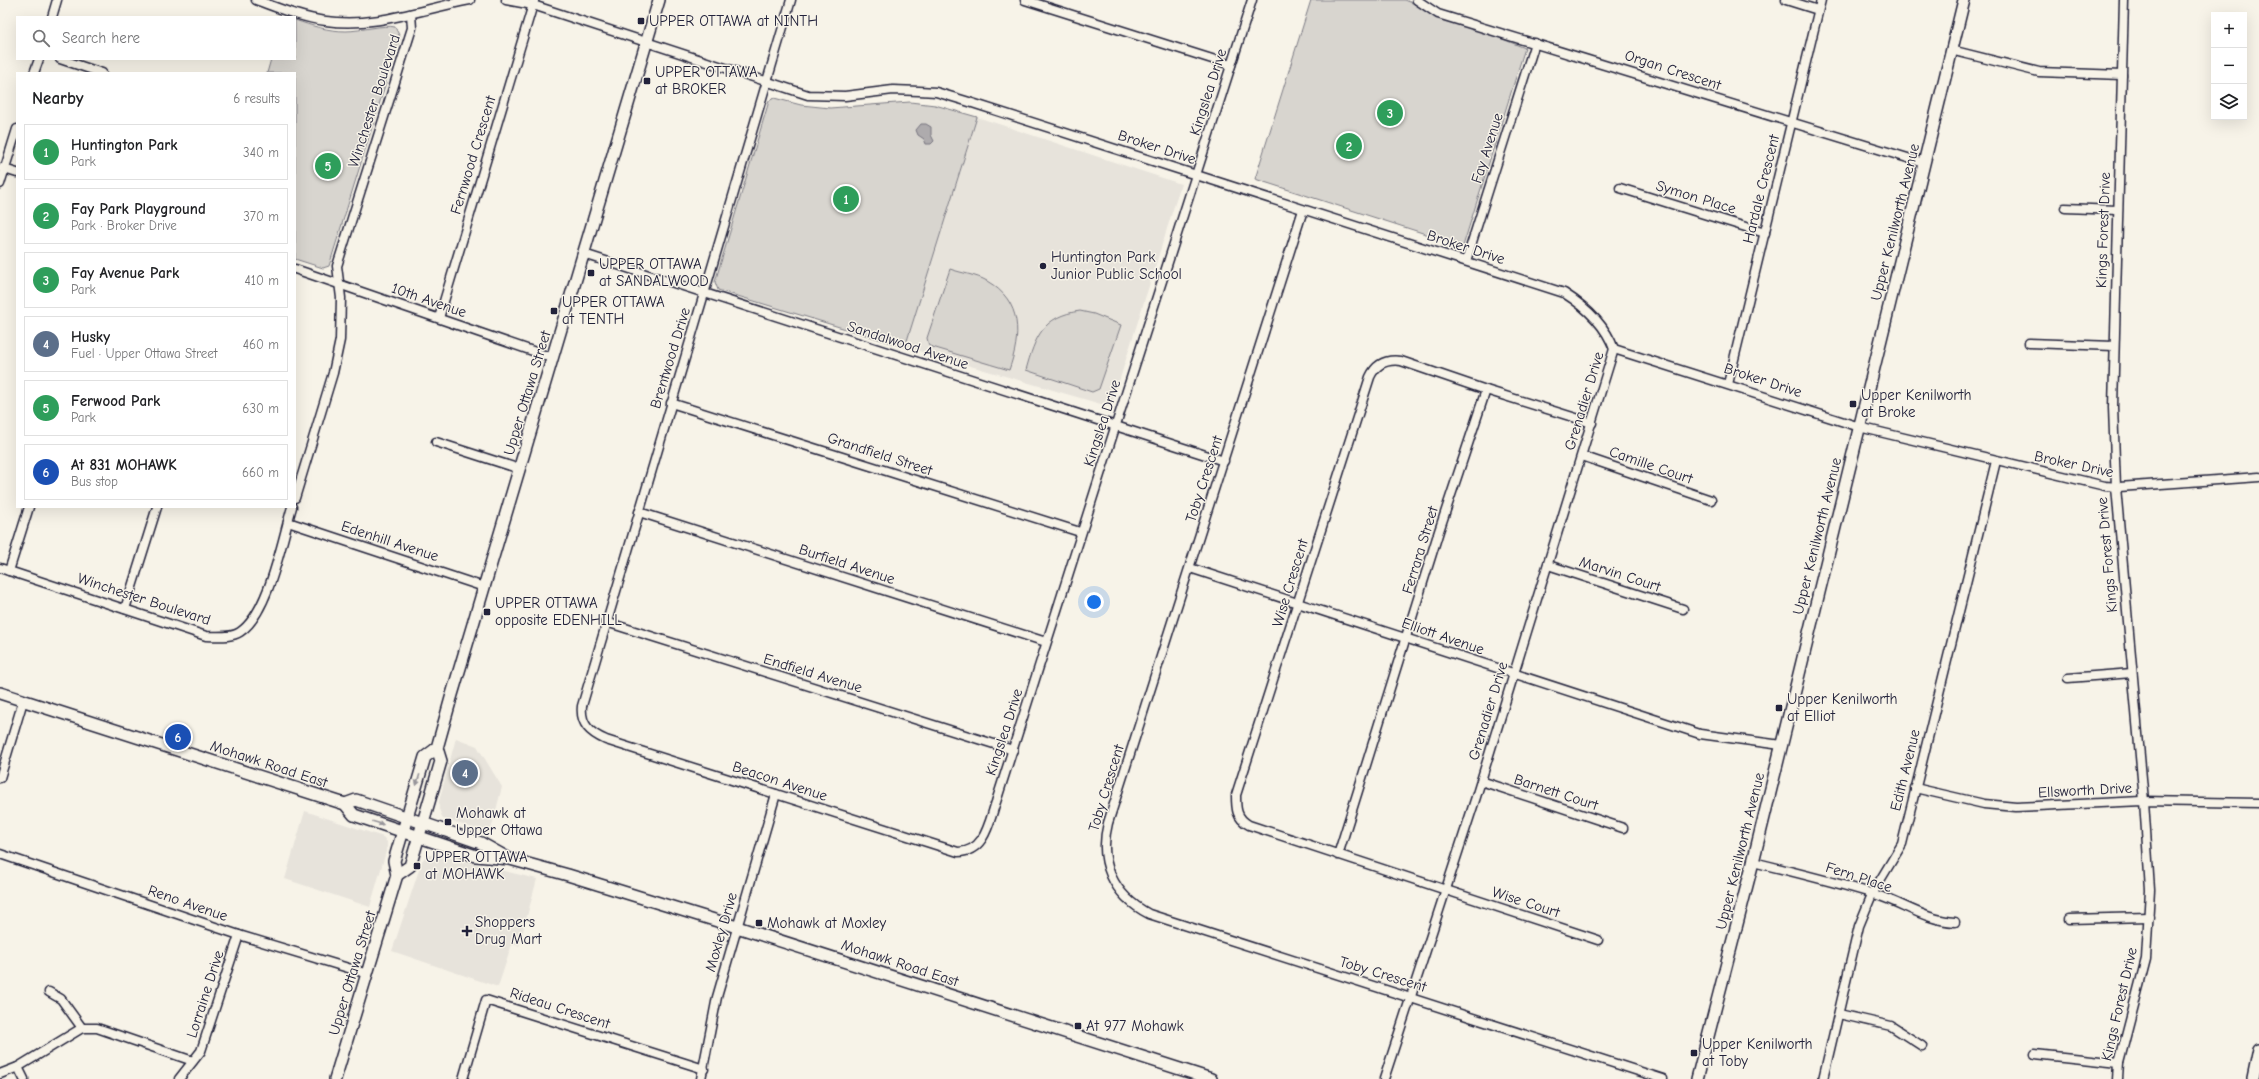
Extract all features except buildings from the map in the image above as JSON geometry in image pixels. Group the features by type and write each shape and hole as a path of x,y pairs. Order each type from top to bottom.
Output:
{"main road":[{"name":"Upper Ottawa Street","path":"335,1079 397,875 394,861 406,818 425,757 437,748 659,0"},
{"name":"Upper Kenilworth Avenue","path":"1697,1079 1753,862 1964,0"},
{"name":"Mohawk Road East","path":"0,693 345,804 354,815 476,856 510,859 568,875 737,927 1211,1079"},
{"name":"Upper Ottawa Street","path":"397,875 410,866 442,761 437,748"},
{"name":"Mohawk Road East","path":"345,804 356,800 481,843 510,859"},
{"path":"2253,1079 2259,1050"}],"street":[{"path":"52,16 57,0"},
{"path":"256,0 325,21 358,23 411,14 470,0"},
{"name":"Broker Drive","path":"506,0 534,3 647,43 801,93 822,96 853,96 893,90 936,92 1564,293 1589,312 1600,324 1614,350 1860,426 2116,488 2259,477"},
{"name":"Brentwood Drive","path":"584,725 582,706 791,0"},
{"path":"1025,0 1231,65"},
{"name":"Kingslea Drive","path":"971,850 979,843 985,834 1013,750 1080,532 1252,0"},
{"name":"Organ Crescent","path":"1417,0 1438,14 1792,122 1924,164"},
{"path":"1786,0 1818,10"},
{"name":"Hardale Crescent","path":"1728,384 1821,0"},
{"name":"Kings Forest Drive","path":"2118,1079 2119,1063 2146,959 2150,873 2116,488 2113,407 2117,210 2124,0"},
{"name":"Fernwood Crescent","path":"438,318 534,3"},
{"name":"Winchester Boulevard","path":"296,495 333,373 340,340 341,298 337,284 337,266 412,28 411,14"},
{"name":"Fay Avenue","path":"1466,261 1535,43"},
{"path":"1951,50 2039,72 2122,75"},
{"path":"34,72 38,60"},
{"path":"63,60 99,72"},
{"path":"0,184 2,168 16,132"},
{"path":"2,168 16,173"},
{"name":"Symon Place","path":"1620,188 1765,233"},
{"path":"2065,208 2117,210"},
{"name":"Toby Crescent","path":"1304,210 1105,834 1105,856 1114,883 1134,906 1149,914 1663,1079"},
{"name":"Sandalwood Avenue","path":"584,254 703,294 1224,461"},
{"name":"10th Avenue","path":"296,269 553,358"},
{"path":"2030,343 2114,346"},
{"name":"Grenadier Drive","path":"1384,1079 1481,782 1614,350"},
{"name":"Wise Crescent","path":"1446,890 1249,825 1240,819 1236,809 1236,795 1370,377 1377,367 1390,360 1402,361 1486,390 1592,422"},
{"name":"Ferrara Street","path":"1338,855 1407,639 1439,531 1486,390"},
{"name":"Grandfield Street","path":"671,403 1080,532"},
{"path":"436,442 520,469"},
{"name":"Camille Court","path":"1582,456 1711,500"},
{"name":"Edith Avenue","path":"1823,1079 1859,926 1873,894 1902,844 1996,460"},
{"path":"9,571 29,508"},
{"path":"125,609 157,508"},
{"name":"Winchester Boulevard","path":"0,568 206,636 225,636 239,633 258,613 266,596 292,508"},
{"name":"Burfield Avenue","path":"639,512 1046,642"},
{"name":"Edenhill Avenue","path":"288,522 484,587"},
{"name":"Marvin Court","path":"1548,565 1683,609"},
{"name":"Elliott Avenue","path":"1190,568 1700,734 1781,745"},
{"name":"Endfield Avenue","path":"606,622 1013,750"},
{"path":"2068,678 2132,673"},
{"path":"0,778 23,701"},
{"name":"Beacon Avenue","path":"584,725 606,740 946,850 960,852 971,850"},
{"name":"Barnett Court","path":"1481,782 1623,828"},
{"name":"Ellsworth Drive","path":"1915,788 1984,804 2016,807 2144,801 2259,803"},
{"name":"Moxley Drive","path":"701,1079 717,997 776,794"},
{"name":"Reno Avenue","path":"0,854 239,935 368,974"},
{"name":"Fern Place","path":"1753,862 1873,894 1929,918 1955,922"},
{"name":"Wise Court","path":"1446,890 1598,940"},
{"path":"2069,920 2149,917"},
{"name":"Lorraine Drive","path":"179,1079 201,1051 239,935"},
{"path":"49,992 61,999 82,1028"},
{"name":"Rideau Crescent","path":"463,1079 486,1000 704,1069"},
{"path":"1839,1014 1891,1026 1922,1046"},
{"path":"0,1074 18,1067 82,1028 97,1028 193,1061"},
{"path":"2035,1054 2119,1063"},
{"path":"18,1067 24,1079"}],"shaded area":[{"path":"1311,0 1405,0 1525,48 1463,246 1255,179"},
{"path":"296,20 320,28 339,31 352,31 390,26 395,27 400,37 329,266 323,268 296,259 296,72 267,72 271,60 296,60"},
{"path":"774,98 801,105 830,108 910,102 935,105 977,117 905,347 718,290 715,282 769,101"},
{"name":"Huntington Park Junior Public School","path":"977,117 1181,184 1111,407 905,347"},
{"path":"921,124 926,124 931,127 931,135 934,141 931,144 926,144 924,139 918,135 916,130"},
{"path":"950,269 979,277 987,281 999,289 1013,309 1017,332 1016,345 1009,370 929,346 927,338"},
{"path":"1080,311 1094,314 1121,325 1099,389 1092,392 1026,370 1037,338 1042,330 1057,318"},
{"path":"456,738 477,746 502,787 490,833 443,819 439,809 439,801"},
{"path":"305,811 383,837 387,842 387,848 370,907 285,879"},
{"path":"435,854 537,879 519,946 512,944 498,987 392,951 422,861 426,856"}],"place":[{"name":"UPPER OTTAWA at NINTH","path":"641,21"},
{"name":"UPPER OTTAWA at BROKER","path":"647,81"},
{"name":"Fay Avenue Park","path":"1390,113"},
{"name":"Fay Park Playground","path":"1349,146"},
{"name":"Ferwood Park","path":"328,166"},
{"name":"Huntington Park","path":"846,199"},
{"name":"Huntington Park Junior Public School","path":"1043,266"},
{"name":"UPPER OTTAWA at SANDALWOOD","path":"591,273"},
{"name":"UPPER OTTAWA at TENTH","path":"554,311"},
{"name":"Upper Kenilworth at Broke","path":"1853,404"},
{"name":"UPPER OTTAWA opposite EDENHILL","path":"487,612"},
{"name":"Upper Kenilworth at Elliot","path":"1779,708"},
{"name":"At 831 MOHAWK","path":"178,737"},
{"name":"Husky","path":"465,773"},
{"name":"Mohawk at Upper Ottawa","path":"448,822"},
{"name":"UPPER OTTAWA at MOHAWK","path":"417,866"},
{"name":"Mohawk at Moxley","path":"759,923"},
{"name":"Shoppers Drug Mart","path":"467,931"},
{"name":"At 977 Mohawk","path":"1078,1026"},
{"name":"Upper Kenilworth at Toby","path":"1694,1053"}]}
